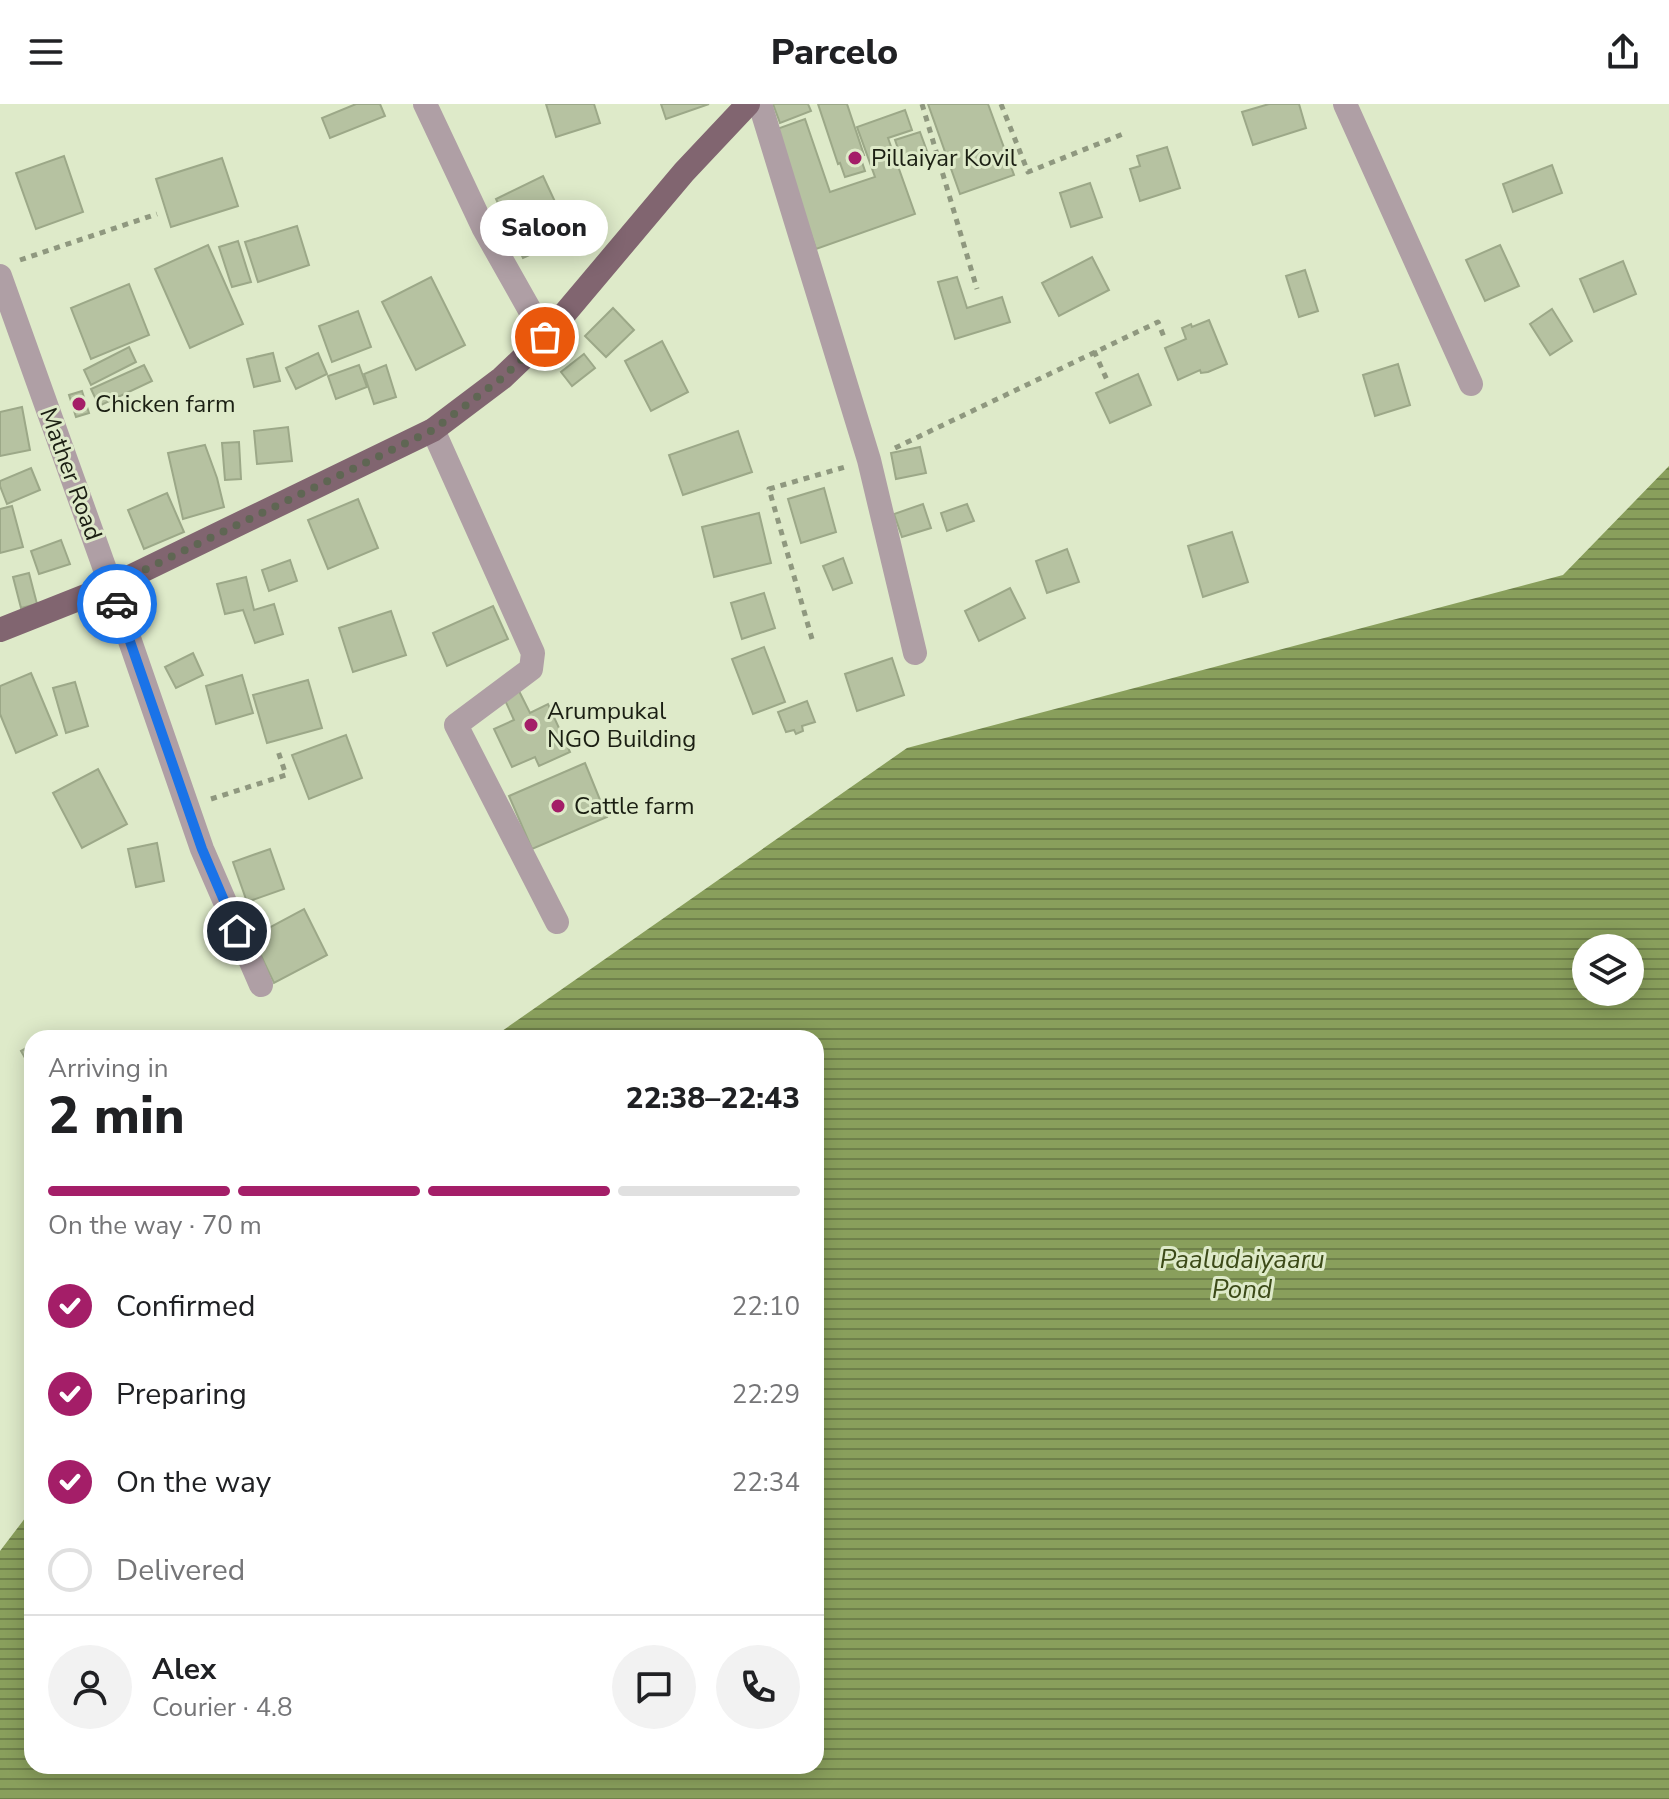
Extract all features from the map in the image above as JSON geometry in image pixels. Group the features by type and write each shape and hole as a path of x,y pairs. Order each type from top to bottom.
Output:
{"main road":[{"path":"0,630 111,586 433,430 502,378 545,337 684,172 748,104"}],"street":[{"path":"425,104 483,227 545,337"},
{"path":"760,104 869,460 915,653"},
{"path":"1345,104 1471,384"},
{"name":"Mather Road","path":"7,269 111,586 202,849 261,985"},
{"path":"433,430 533,653 531,669 456,725 557,922"}],"path":[{"path":"922,104 977,289"},
{"path":"1001,104 1028,172 1123,134"},
{"path":"7,269 157,214"},
{"path":"812,639 769,489 869,460 1158,322 1164,337"},
{"path":"1094,351 1107,380"},
{"path":"187,806 286,775 277,748"}],"water":[{"name":"Paaludaiyaaru Pond","path":"1669,466 1669,1799 0,1799 0,1551 24,1520 24,1774 824,1774 824,1030 503,1030 907,748 1563,575"}],"building":[{"path":"356,104 380,104 385,116 330,138 322,118"},
{"path":"546,104 594,104 600,123 556,137"},
{"path":"661,104 709,104 666,119"},
{"path":"773,104 808,104 811,111 780,123"},
{"path":"818,104 847,104 864,155 860,156 865,171 845,177"},
{"path":"928,104 988,104 1014,175 960,194"},
{"path":"1269,104 1299,104 1306,128 1253,145 1242,112"},
{"name":"Pillaiyar Kovil","path":"905,110 912,130 888,138 915,214 816,249 774,130 805,119 830,192 875,177 857,127"},
{"path":"920,132 928,154 903,163 895,140"},
{"path":"1167,147 1180,188 1140,201 1130,169 1140,166 1137,156"},
{"path":"64,156 83,212 36,229 16,173"},
{"path":"222,158 238,206 171,227 156,179"},
{"path":"1552,165 1562,193 1513,212 1503,184"},
{"path":"543,176 571,236 523,258 496,199"},
{"path":"1090,183 1102,217 1071,227 1060,193"},
{"path":"297,226 309,265 258,282 245,242"},
{"path":"238,241 251,282 232,287 219,247"},
{"path":"208,245 243,324 190,348 155,269"},
{"path":"1500,245 1519,286 1485,301 1466,260"},
{"path":"1092,257 1109,290 1059,316 1042,283"},
{"path":"1623,261 1636,294 1594,312 1580,279"},
{"path":"1305,270 1318,311 1299,317 1286,276"},
{"path":"431,277 465,345 416,370 382,302"},
{"path":"957,277 967,308 1002,297 1010,322 955,339 938,282"},
{"path":"129,284 149,335 91,359 71,308"},
{"path":"613,308 634,330 606,357 585,336"},
{"path":"1552,309 1572,341 1550,355 1530,324"},
{"path":"358,311 371,347 332,362 319,326"},
{"path":"1209,320 1227,364 1208,372 1201,373 1200,370 1178,380 1165,348 1186,339 1182,328"},
{"path":"662,341 688,392 651,411 625,361"},
{"path":"129,347 136,362 91,385 84,370"},
{"path":"273,353 280,381 254,387 247,359"},
{"path":"318,353 327,374 296,389 286,368"},
{"path":"584,354 595,368 572,386 561,372"},
{"path":"1398,364 1410,405 1375,416 1363,375"},
{"path":"144,365 152,381 99,406 91,389"},
{"path":"359,365 367,387 336,399 328,376"},
{"path":"386,365 396,397 374,404 364,374"},
{"path":"1138,374 1151,405 1110,423 1096,393"},
{"name":"Chicken farm","path":"82,391 89,413 76,417 69,395"},
{"path":"22,407 30,450 0,456 0,412"},
{"path":"288,427 292,461 257,464 254,431"},
{"path":"738,431 752,472 683,495 669,455"},
{"path":"239,442 241,479 225,480 222,443"},
{"path":"205,445 224,507 183,519 168,453"},
{"path":"920,447 926,473 896,479 891,453"},
{"path":"31,468 40,490 7,504 0,481"},
{"path":"824,488 836,532 801,543 788,499"},
{"path":"167,493 184,532 144,549 128,510"},
{"path":"358,499 378,548 328,569 308,520"},
{"path":"923,504 931,528 902,537 894,514"},
{"path":"967,504 974,521 947,531 941,513"},
{"path":"12,506 23,547 0,553 0,509"},
{"path":"759,513 771,563 714,577 702,527"},
{"path":"1232,532 1248,582 1203,597 1188,546"},
{"path":"61,540 70,564 39,574 31,551"},
{"path":"1067,549 1079,582 1047,593 1036,561"},
{"path":"843,558 852,583 833,590 823,566"},
{"path":"290,560 297,581 269,591 262,570"},
{"path":"29,573 37,604 21,608 13,577"},
{"path":"246,577 254,610 274,604 283,634 255,643 243,610 225,614 217,584"},
{"path":"1010,588 1025,618 979,641 965,611"},
{"path":"764,593 775,628 742,639 731,603"},
{"path":"493,606 508,639 447,666 433,633"},
{"path":"391,611 406,655 353,672 339,628"},
{"path":"764,647 785,702 753,714 732,659"},
{"path":"193,653 203,675 176,688 165,667"},
{"path":"892,658 904,695 857,711 845,674"},
{"path":"31,673 57,735 16,753 0,714 0,686"},
{"path":"242,675 253,713 216,724 206,686"},
{"path":"308,680 322,728 267,743 253,695"},
{"path":"75,682 88,726 66,733 53,688"},
{"name":"Arumpukal NGO Building","path":"519,691 530,713 548,704 570,752 539,766 535,757 512,767 494,729 514,720 504,698"},
{"path":"807,701 815,722 802,726 803,731 796,734 794,730 786,732 778,712"},
{"path":"346,735 362,778 309,799 292,755"},
{"name":"Cattle farm","path":"585,763 607,817 532,849 509,796"},
{"path":"98,769 127,824 82,848 53,793"},
{"path":"157,843 164,881 136,887 128,849"},
{"path":"270,849 284,889 247,902 233,862"},
{"path":"304,909 327,955 274,983 252,937"}],"way so far":[{"path":"117,604 111,586 433,430 502,378 545,337"}],"place":[{"name":"Pillaiyar Kovil","path":"855,158"},
{"name":"Saloon","path":"545,337"},
{"name":"Chicken farm","path":"79,404"},
{"name":"Arumpukal NGO Building","path":"531,725"},
{"name":"Cattle farm","path":"558,806"}],"route":[{"path":"117,604 202,849 237,931"}]}
